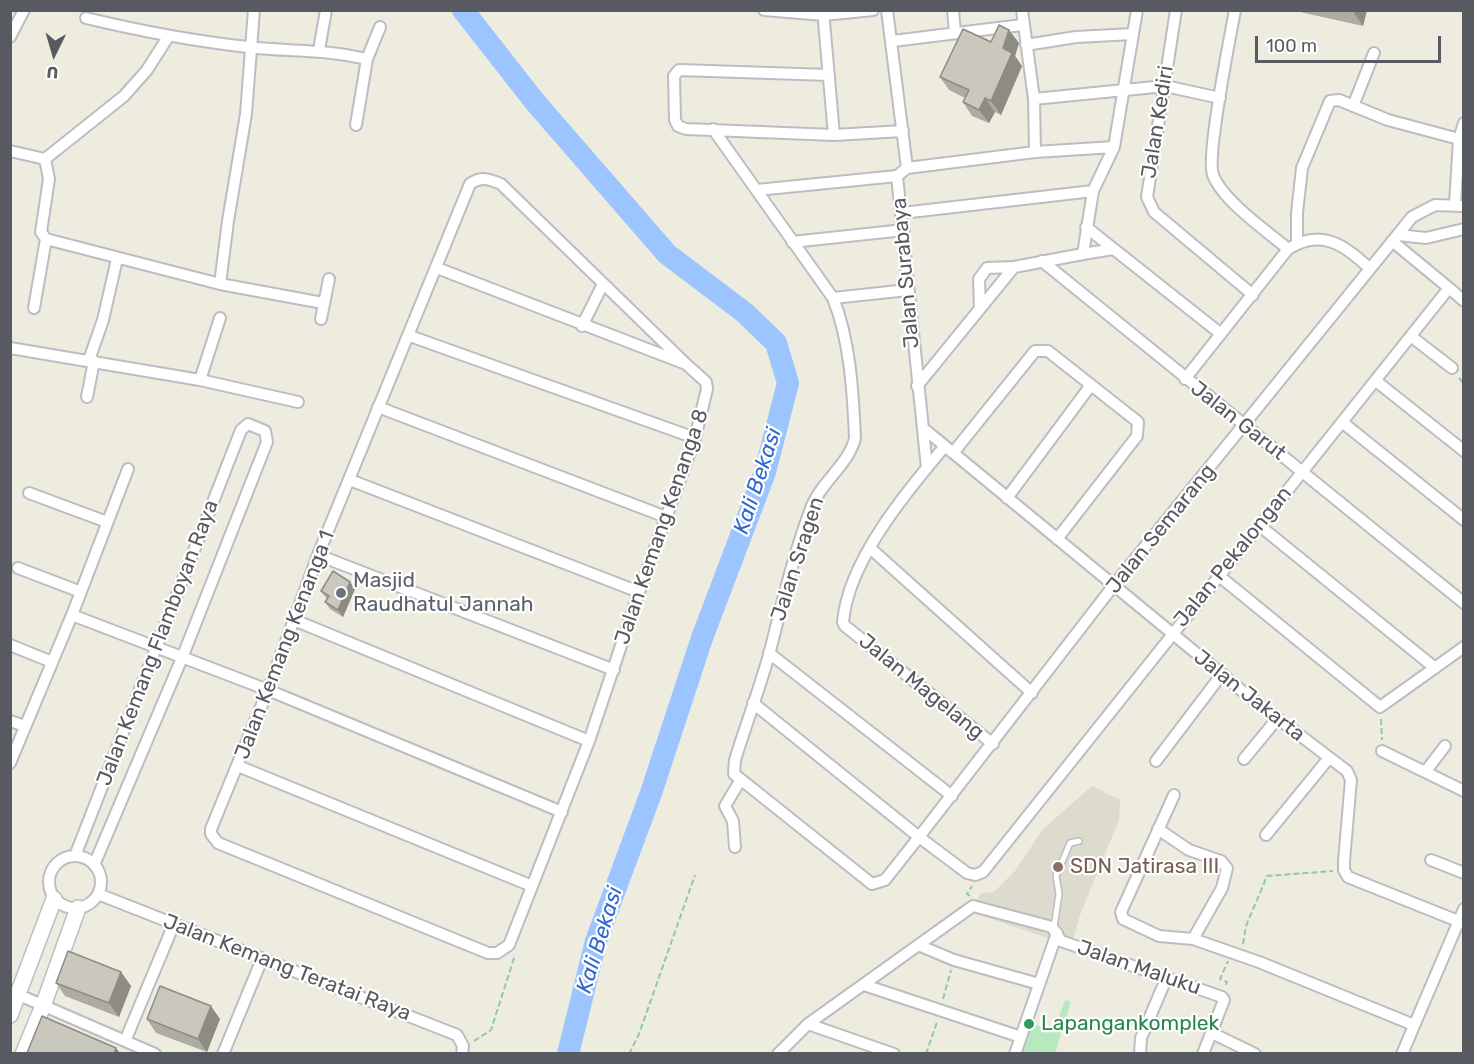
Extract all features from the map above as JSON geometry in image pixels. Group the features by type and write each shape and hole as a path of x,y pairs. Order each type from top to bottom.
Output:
{"street":[{"path":"10,37 24,10"},
{"path":"220,284 246,114 254,10"},
{"path":"319,50 326,10"},
{"path":"764,10 823,13 873,10"},
{"name":"Jalan Surabaya","path":"887,10 893,41 907,168 897,176 904,230 916,386 927,468"},
{"path":"953,10 955,33"},
{"path":"1022,10 1022,25 1034,99 1035,152"},
{"path":"1083,254 1093,191 1114,147 1137,10"},
{"name":"Jalan Kediri","path":"1176,10 1147,187 1149,206 1253,295"},
{"path":"1235,10 1220,98 1213,176 1224,193 1293,247"},
{"path":"823,13 834,135"},
{"path":"86,18 168,37 252,48 319,50 367,59"},
{"path":"893,41 1022,25"},
{"path":"356,125 367,59 380,27"},
{"path":"1026,45 1076,37 1133,34"},
{"path":"45,159 124,96 147,70 168,37"},
{"path":"1353,106 1374,53"},
{"path":"829,75 680,70 674,76 675,120 678,126 686,129 834,135 903,131"},
{"path":"1034,99 1165,86 1220,98"},
{"path":"1293,247 1302,168 1327,106 1334,99 1388,120 1459,139"},
{"path":"1459,205 1459,139 1464,123"},
{"name":"Jalan Sragen","path":"713,129 833,298 841,318 845,340 855,438 853,446 824,484 810,509 782,599 769,653 735,760 734,774 740,781"},
{"path":"907,168 1035,152 1114,147"},
{"path":"10,151 45,159"},
{"path":"45,159 49,179 41,232 46,239 220,284 323,303"},
{"path":"758,190 897,176"},
{"name":"Jalan Kemang Kenanga 1","path":"509,945 497,953 488,953 218,843 211,834 211,829 268,690 318,555 378,407 410,336 470,184 478,179 488,178 501,184 603,284"},
{"path":"902,213 1093,191"},
{"name":"Jalan Semarang","path":"740,781 868,883 877,884 885,879 993,744 1114,585 1412,217 1435,205 1459,205"},
{"path":"1086,227 1221,334"},
{"path":"1395,238 1426,238 1464,228"},
{"path":"792,242 904,230"},
{"path":"1395,238 1464,301"},
{"path":"34,308 46,239"},
{"path":"1185,379 1293,247 1310,240 1338,243 1349,248 1369,268"},
{"path":"980,309 981,272 987,268 1014,267 1113,249"},
{"path":"87,397 91,360 117,259"},
{"name":"Jalan Garut","path":"1042,261 1243,427 1464,603"},
{"path":"916,386 1014,267"},
{"name":"Jalan Kemang Kenanga 8","path":"437,268 582,326 686,364 706,382 707,389 695,438 639,592 589,741 509,945"},
{"path":"321,320 329,279"},
{"path":"582,326 603,284 686,364"},
{"name":"Jalan Pekalongan","path":"979,874 1001,853 1110,717 1171,634 1412,337 1449,288"},
{"path":"833,298 908,290"},
{"path":"200,380 220,318"},
{"path":"410,336 695,438"},
{"path":"1412,337 1452,368"},
{"path":"10,348 200,380 298,402"},
{"name":"Jalan Magelang","path":"993,744 845,626 844,617 850,593 870,548 927,468 949,449 1035,351 1048,351 1091,386"},
{"path":"1376,381 1464,451"},
{"path":"1007,498 1091,386 1138,422 1139,431 1058,539"},
{"path":"378,407 666,517"},
{"path":"1342,422 1464,520"},
{"name":"Jalan Kemang Flamboyan Raya","path":"75,856 158,648 241,430 248,424 265,431 267,442 183,658 94,865"},
{"name":"Jalan Jakarta","path":"923,428 1171,634 1277,719 1347,771 1351,780 1344,861"},
{"path":"10,763 72,615 128,469"},
{"path":"350,480 639,592"},
{"path":"29,493 107,522"},
{"path":"1260,526 1435,668"},
{"path":"870,548 1032,693"},
{"path":"318,555 614,670"},
{"path":"18,568 81,592"},
{"path":"1218,575 1380,707 1464,647"},
{"path":"72,615 268,690 562,812"},
{"path":"294,620 589,741"},
{"path":"10,645 52,662"},
{"path":"769,653 952,796"},
{"path":"1156,761 1222,674"},
{"path":"753,703 919,837 967,873 979,874"},
{"path":"1244,759 1277,719"},
{"path":"10,721 25,726"},
{"path":"1426,771 1445,746"},
{"path":"1382,752 1426,771 1464,792"},
{"path":"1266,835 1329,758"},
{"path":"238,766 532,886"},
{"path":"735,848 733,821 726,804 740,781"},
{"path":"1174,795 1120,916 1159,936 1194,939 1414,1025"},
{"path":"1158,829 1189,850 1221,861 1227,868 1222,888 1194,939"},
{"path":"75,856 94,865 100,879 98,894 86,906 78,908 61,905 54,899 48,881 51,871 66,858 75,856"},
{"path":"1431,860 1464,873"},
{"path":"1344,861 1344,870 1348,877 1458,921"},
{"name":"Jalan Kemang Teratai Raya","path":"98,894 457,1035 462,1050"},
{"path":"10,1015 54,899"},
{"path":"778,1053 808,1023 971,907"},
{"name":"Jalan Maluku","path":"971,907 1052,927 1058,933 1061,941 1218,995 1224,1000 1203,1053"},
{"path":"23,1053 43,1006 78,908"},
{"path":"1402,1053 1464,909"},
{"path":"125,1041 174,924"},
{"path":"1015,1053 1058,933"},
{"path":"918,945 954,960 1039,984"},
{"path":"223,1053 262,959"},
{"path":"1140,1053 1141,1038 1167,979"},
{"path":"864,985 1021,1037"},
{"path":"19,995 154,1053"},
{"path":"808,1023 894,1053"},
{"path":"1212,1033 1255,1053"}],"lane":[{"path":"1058,933 1053,924 1059,894 1056,876 1070,843 1079,841"}],"path":[{"path":"1380,707 1382,752"},
{"path":"1224,1000 1227,982 1220,979 1236,954 1267,876 1334,871 1344,861"},
{"path":"971,907 974,900 968,894 979,874"},
{"path":"629,1053 639,1034 695,875"},
{"path":"462,1050 491,1030 516,957 509,945"}],"shaded area":[{"name":"SDN Jatirasa III","path":"1092,786 1120,800 1119,820 1080,915 1071,946 971,912 981,893 994,892 1015,871 1043,829"}],"green space":[{"name":"Lapangankomplek","path":"1065,1000 1071,1002 1055,1053 1013,1054 1024,1020 1049,1030 1059,1017"}],"building":[{"path":"999,25 1009,30 1003,48 1012,53 991,101 985,98 979,110 963,102 969,90 940,77 963,29 991,42"},
{"path":"333,571 350,582 338,610 325,602 329,596 321,591"},
{"path":"68,951 121,972 109,1003 56,983"},
{"path":"160,986 211,1006 198,1039 147,1019"},
{"path":"42,1016 116,1048 114,1053 27,1053"}],"waterway":[{"name":"Kali Bekasi","path":"463,10 535,102 667,254 745,313 776,343 788,383 765,472 702,638 651,793 596,941 568,1054"}],"place":[{"name":"Masjid Raudhatul Jannah","path":"341,593"},
{"name":"SDN Jatirasa III","path":"1058,867"},
{"name":"Lapangankomplek","path":"1029,1024"}]}
